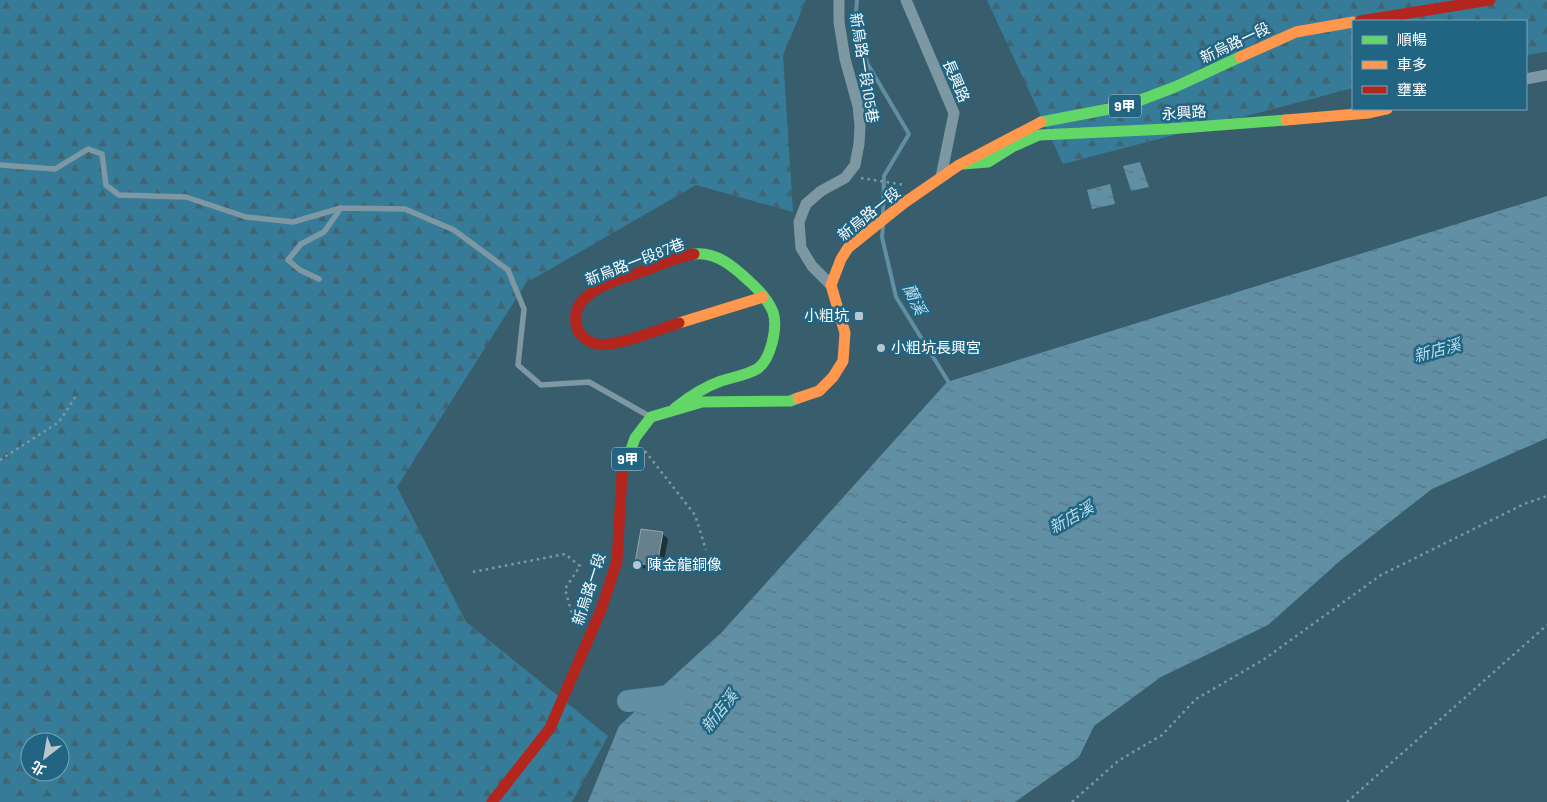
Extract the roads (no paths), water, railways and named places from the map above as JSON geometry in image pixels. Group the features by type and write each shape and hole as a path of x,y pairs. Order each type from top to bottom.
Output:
{"main road":[{"path":"1366,20 1490,0"},
{"name":"新烏路一段","path":"831,285 841,259 848,248 904,203 960,165 1040,122 1125,106 1175,87 1296,32 1352,22"},
{"name":"永興路","path":"960,165 988,162 1012,147 1039,135 1168,129 1369,113 1382,110"},
{"name":"新烏路一段87巷","path":"674,409 692,394 720,381 754,370 767,358 774,325 774,314 763,297 738,272 721,259 712,254 702,253 682,256 598,289 584,298 577,306 574,315 577,329 583,338 595,344 603,344 626,340 763,297"},
{"path":"650,418 674,409 702,402 790,401 819,391 833,377 843,361 845,332 831,285"},
{"name":"新烏路一段","path":"492,802 550,728 594,626 617,561 622,475 635,438 650,418"}],"street":[{"name":"新烏路一段105巷","path":"831,285 812,266 801,248 799,222 806,204 822,191 844,178 855,165 858,151 860,126 858,106 845,59 839,22 839,0"},
{"name":"長興路","path":"906,0 954,113 941,178"},
{"path":"1527,79 1547,75"}],"lane":[{"path":"0,164 55,169 88,149 102,154 106,185 119,195 186,197 246,217 293,222 341,208 406,209 454,230 508,270 524,309 518,365 541,385 589,382 650,418"},
{"path":"319,279 300,270 288,260 301,244 324,232 341,208"}],"water":[{"path":"1140,162 1149,187 1131,191 1123,166"},
{"path":"1110,184 1115,204 1092,209 1087,190"},
{"name":"新店溪","path":"1547,196 1547,438 1432,489 1341,560 1268,625 1161,677 1094,726 1079,757 1015,802 588,802 619,726 722,632 947,382"}],"waterway":[{"name":"蘭溪","path":"857,0 856,12 867,63 909,134 884,176 883,213"},
{"name":"蘭溪","path":"883,227 882,237 896,297 951,386"},
{"path":"628,701 679,695"}],"place":[{"name":"小粗坑","path":"859,316"},
{"name":"小粗坑長興宮","path":"881,348"},
{"name":"陳金龍銅像","path":"637,565"}]}
